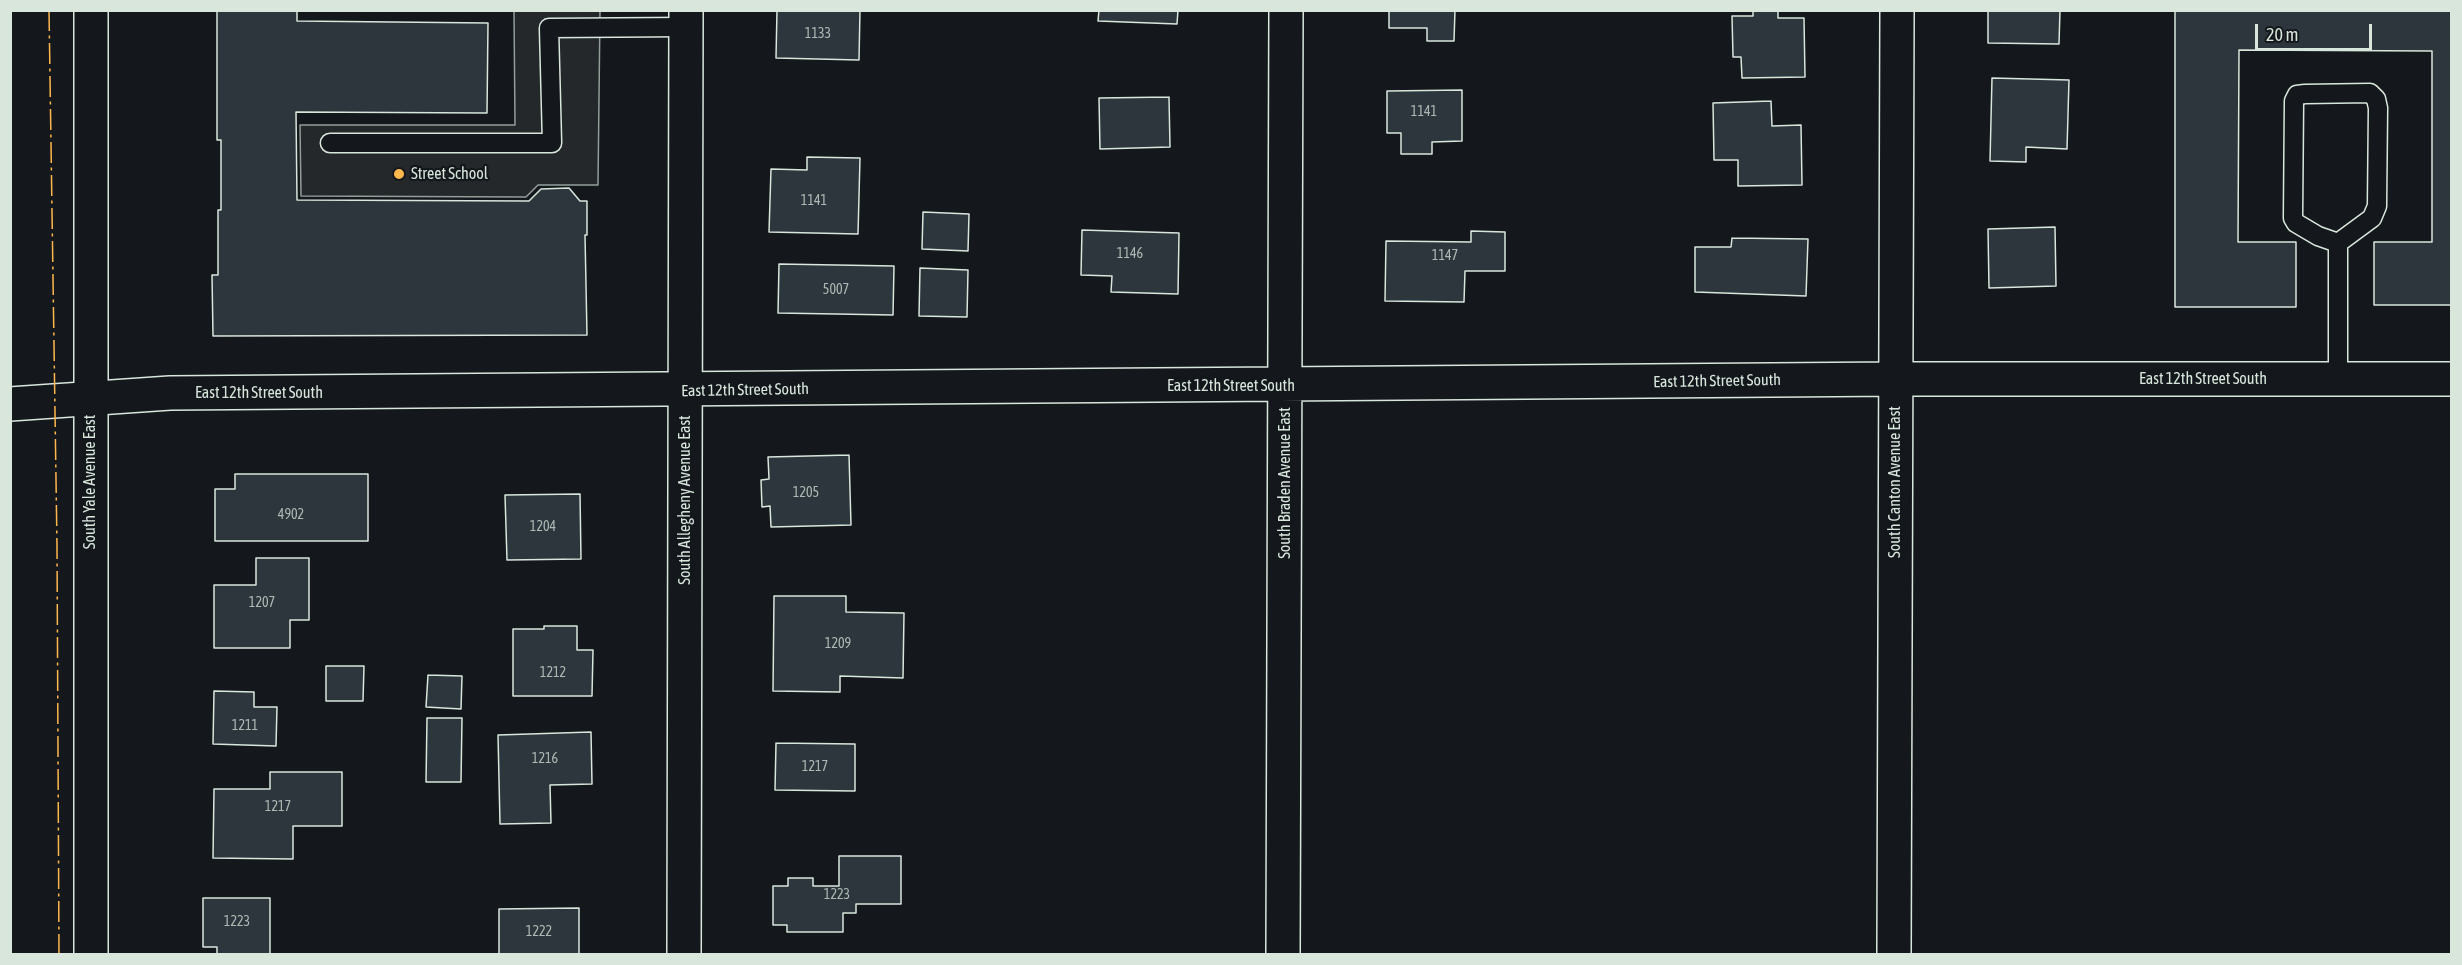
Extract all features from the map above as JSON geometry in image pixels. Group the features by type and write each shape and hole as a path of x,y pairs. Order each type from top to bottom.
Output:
{"street":[{"name":"South Yale Avenue East","path":"91,10 91,954"},
{"name":"South Braden Avenue East","path":"1283,954 1286,10"},
{"name":"South Canton Avenue East","path":"1894,954 1897,10"},
{"name":"South Allegheny Avenue East","path":"684,954 686,19"},
{"name":"East 12th Street South","path":"10,404 170,393 1895,379 2451,379"}],"lane":[{"path":"330,143 552,143 549,28 686,19"},
{"path":"2370,93 2376,99 2378,108 2377,206 2372,218 2338,243 2318,236 2296,224 2293,218 2294,101 2298,96 2305,94 2370,93"},
{"path":"2338,243 2338,379"}],"shaded area":[{"path":"514,11 600,11 598,185 538,185 526,197 301,196 300,125 515,125"}],"building":[{"path":"217,10 297,10 297,21 488,23 487,113 296,112 297,200 529,201 541,189 569,188 580,201 587,201 587,235 585,235 587,335 213,336 212,275 218,275 218,210 221,210 221,140 217,140"},
{"path":"777,10 860,10 859,60 776,58"},
{"path":"1099,10 1178,10 1177,24 1098,21"},
{"path":"1389,10 1455,10 1454,41 1427,41 1427,28 1389,28"},
{"path":"1753,10 1778,10 1778,18 1804,18 1805,77 1742,78 1741,57 1733,57 1732,16 1753,16"},
{"path":"1988,10 2060,10 2059,44 1988,43"},
{"path":"2175,10 2452,10 2452,305 2374,305 2374,242 2432,242 2432,51 2239,50 2238,242 2296,242 2296,307 2175,307"},
{"path":"1992,78 2069,80 2067,149 2026,147 2026,162 1990,161"},
{"path":"1462,90 1462,141 1432,142 1432,154 1401,154 1401,133 1387,133 1387,91"},
{"path":"1169,97 1170,147 1100,149 1099,98"},
{"path":"1771,101 1772,126 1801,125 1802,185 1738,186 1738,160 1714,160 1713,103"},
{"path":"807,157 860,158 858,234 769,232 771,169 807,170"},
{"path":"923,212 969,214 968,251 922,249"},
{"path":"2055,227 2056,286 1989,288 1988,229"},
{"path":"1082,230 1179,233 1178,294 1111,292 1112,276 1081,275"},
{"path":"1471,231 1505,232 1505,271 1465,271 1464,302 1385,301 1386,241 1471,242"},
{"path":"1732,238 1808,239 1806,296 1695,292 1695,247 1731,247"},
{"path":"779,264 894,266 893,315 778,313"},
{"path":"920,268 968,270 967,317 919,316"},
{"path":"849,455 851,525 771,527 770,506 762,507 761,480 769,479 768,457"},
{"path":"235,474 368,474 368,541 215,541 215,489 235,489"},
{"path":"580,494 581,559 507,560 505,495"},
{"path":"256,558 309,558 309,620 290,620 290,648 214,648 214,585 256,585"},
{"path":"774,596 846,596 846,612 904,613 903,678 840,676 840,692 773,691"},
{"path":"544,626 577,626 577,650 593,650 592,696 513,696 513,629 544,629"},
{"path":"326,666 364,666 363,701 326,701"},
{"path":"428,675 462,676 461,709 426,707"},
{"path":"214,691 254,692 254,707 277,707 276,746 213,744"},
{"path":"427,718 462,718 461,782 426,782"},
{"path":"591,732 592,784 550,785 551,823 500,824 498,735"},
{"path":"776,743 855,744 855,791 775,790"},
{"path":"270,772 342,772 342,826 293,826 293,859 213,858 214,789 270,789"},
{"path":"839,856 901,856 901,904 856,904 856,913 843,913 843,932 787,932 787,925 773,925 773,886 788,886 788,878 813,878 813,886 839,886"},
{"path":"203,898 270,898 270,954 217,954 217,947 203,947"},
{"path":"579,908 579,954 499,954 499,909"}],"power":[{"path":"49,10 57,546 59,954"}],"place":[{"name":"Street School","path":"399,174"}]}
